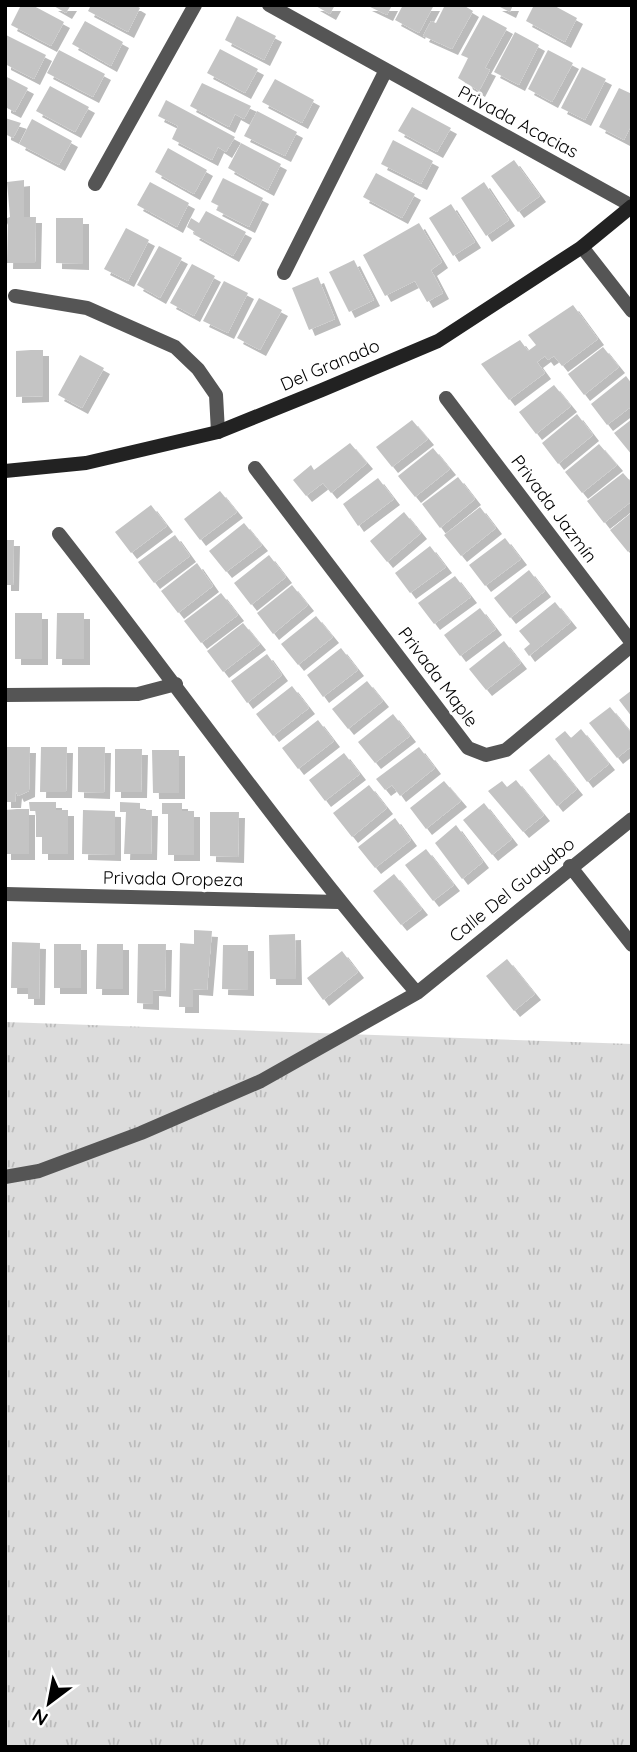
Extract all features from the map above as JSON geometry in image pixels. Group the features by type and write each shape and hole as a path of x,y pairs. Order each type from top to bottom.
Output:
{"main road":[{"name":"Del Granado","path":"5,471 86,463 218,432 438,341 582,247 632,206"}],"street":[{"path":"95,184 195,5"},
{"name":"Privada Acacias","path":"269,5 385,72 632,206"},
{"path":"284,273 385,72"},
{"path":"582,247 632,311"},
{"path":"15,296 87,308 175,347 198,369 216,395 218,432"},
{"name":"Privada Jazmín","path":"446,398 632,644"},
{"name":"Privada Maple","path":"255,468 468,747 485,755 506,750 632,644"},
{"path":"59,534 176,684 339,902 417,993"},
{"path":"5,695 138,694 176,684"},
{"name":"Calle Del Guayabo","path":"5,1177 39,1171 141,1133 261,1081 417,993 570,866 632,819"},
{"path":"570,866 632,945"},
{"name":"Privada Oropeza","path":"5,894 339,902"}],"green space":[{"path":"5,1022 632,1044 632,1747 5,1747"}],"building":[{"path":"21,5 32,5 64,22 51,46 11,25"},
{"path":"52,5 71,5 66,13"},
{"path":"91,5 135,5 140,8 128,32 88,11"},
{"path":"314,5 335,5 330,14"},
{"path":"366,5 392,5 387,15"},
{"path":"403,5 434,5 419,33 395,20"},
{"path":"445,5 463,5 473,11 452,49 423,36 431,21 436,23"},
{"path":"496,5 513,5 510,12"},
{"path":"534,5 553,5 577,18 565,42 526,21"},
{"path":"483,15 507,28 485,68 490,70 479,91 458,78 468,58 461,55"},
{"path":"237,16 276,36 264,60 225,40"},
{"path":"85,21 123,42 111,66 72,44"},
{"path":"515,32 539,45 519,85 494,72"},
{"path":"6,35 46,55 34,79 5,64"},
{"path":"220,49 258,69 245,93 207,73"},
{"path":"59,50 105,74 93,97 47,73"},
{"path":"548,50 573,63 552,102 528,89"},
{"path":"582,67 606,79 585,120 561,108"},
{"path":"5,76 28,88 15,112 5,107"},
{"path":"275,79 314,100 302,123 262,102"},
{"path":"202,83 251,106 244,119 235,114 229,127 190,106"},
{"path":"50,86 89,107 75,132 36,111"},
{"path":"619,88 632,94 632,124 624,140 599,127"},
{"path":"166,100 235,137 226,152 218,147 212,160 172,139 178,126 158,116"},
{"path":"412,107 451,128 437,152 398,131"},
{"path":"257,111 297,132 285,156 244,136"},
{"path":"5,118 21,123 13,138 5,134"},
{"path":"32,119 72,141 59,165 19,144"},
{"path":"393,140 433,161 421,184 381,164"},
{"path":"241,143 281,164 268,190 228,168"},
{"path":"168,148 207,170 194,194 155,172"},
{"path":"514,160 540,196 518,212 491,176"},
{"path":"376,173 415,194 402,218 363,197"},
{"path":"223,178 263,198 249,227 216,210 219,206 211,202"},
{"path":"24,180 24,217 36,217 35,263 7,263 8,223 5,229 5,219 10,217 7,182"},
{"path":"150,182 189,203 177,227 137,205"},
{"path":"484,182 509,220 486,236 461,198"},
{"path":"451,204 475,242 453,256 429,218"},
{"path":"206,211 246,232 233,256 193,234 195,232 187,227 191,218 199,223"},
{"path":"56,218 83,218 83,264 56,263"},
{"path":"419,223 442,262 431,270 443,293 427,302 415,281 385,296 363,255"},
{"path":"126,228 149,240 128,281 104,269"},
{"path":"159,246 182,258 160,298 137,285"},
{"path":"354,260 374,300 349,312 329,272"},
{"path":"192,264 215,276 194,316 170,303"},
{"path":"318,277 335,319 309,330 292,288"},
{"path":"224,281 248,293 228,333 203,321"},
{"path":"259,298 282,310 260,350 237,338"},
{"path":"573,305 598,339 562,366 554,356 548,360 545,356 537,362 545,373 509,400 481,364 520,340 528,351 536,345 528,335"},
{"path":"603,347 619,367 584,395 568,374"},
{"path":"43,350 43,396 16,397 16,351"},
{"path":"80,355 104,368 82,408 58,395"},
{"path":"626,376 632,384 632,406 607,425 591,404"},
{"path":"554,385 571,406 536,434 519,412"},
{"path":"577,414 593,435 558,464 542,443"},
{"path":"632,419 632,455 614,433"},
{"path":"412,420 428,439 392,467 376,447"},
{"path":"350,443 367,463 331,493 323,483 306,496 293,480 311,465 314,470"},
{"path":"599,444 617,465 582,493 565,472"},
{"path":"433,448 450,469 415,497 398,476"},
{"path":"623,473 632,483 632,501 604,523 587,501"},
{"path":"458,477 475,499 440,528 422,504"},
{"path":"378,478 394,499 358,526 343,504"},
{"path":"220,491 237,512 200,540 184,519"},
{"path":"151,505 167,526 131,553 115,532"},
{"path":"480,507 496,528 461,556 444,535"},
{"path":"404,512 421,533 387,562 370,541"},
{"path":"632,512 632,548 628,552 610,530"},
{"path":"244,523 262,545 226,572 209,551"},
{"path":"175,535 190,556 154,583 138,562"},
{"path":"505,538 521,559 485,586 469,565"},
{"path":"5,540 14,540 13,585 5,585"},
{"path":"430,546 446,567 410,593 395,573"},
{"path":"269,555 286,577 251,605 234,583"},
{"path":"197,563 213,586 178,613 161,591"},
{"path":"529,570 545,591 510,618 494,598"},
{"path":"455,576 471,597 434,624 418,603"},
{"path":"292,585 308,605 273,634 257,613"},
{"path":"221,593 238,615 201,643 184,621"},
{"path":"555,602 571,622 529,656 524,649 530,644 519,631"},
{"path":"480,608 496,629 460,656 444,635"},
{"path":"15,613 42,613 42,659 15,659"},
{"path":"57,613 84,613 84,659 56,659"},
{"path":"316,616 333,637 298,665 281,644"},
{"path":"243,623 260,644 223,672 207,651"},
{"path":"504,641 521,663 486,690 469,669"},
{"path":"341,648 358,670 323,697 307,675"},
{"path":"267,654 282,675 247,703 231,681"},
{"path":"367,681 383,701 348,729 332,709"},
{"path":"292,686 309,708 273,736 256,714"},
{"path":"632,690 632,717 619,700"},
{"path":"610,707 632,734 632,746 617,758 589,723"},
{"path":"393,714 410,736 375,763 358,742"},
{"path":"318,720 334,741 298,769 282,748"},
{"path":"581,729 609,764 587,782 555,739 565,731 571,738"},
{"path":"5,747 30,747 29,791 18,796 16,792 15,802 5,802"},
{"path":"41,747 67,747 66,792 40,792"},
{"path":"78,747 105,747 104,793 78,792"},
{"path":"419,747 435,768 400,796 392,785 385,790 376,779"},
{"path":"115,749 142,749 141,792 115,792"},
{"path":"152,750 179,750 179,793 153,793"},
{"path":"344,753 360,774 325,801 309,780"},
{"path":"549,754 577,789 557,806 529,770"},
{"path":"516,780 544,815 523,832 488,791 502,781 507,787"},
{"path":"444,781 461,801 426,829 410,808"},
{"path":"369,785 387,808 352,837 333,813"},
{"path":"29,802 56,802 56,810 68,810 68,854 42,854 42,837 36,837 36,811 30,811"},
{"path":"120,802 140,803 140,810 152,810 151,854 124,854 126,812 120,812"},
{"path":"162,803 182,803 182,811 194,811 194,855 168,855 168,814 162,814"},
{"path":"484,803 512,839 492,855 463,820"},
{"path":"29,809 29,854 5,854 5,810"},
{"path":"83,810 115,811 115,855 82,854"},
{"path":"210,812 239,812 238,857 210,856"},
{"path":"395,818 411,840 375,868 358,847"},
{"path":"456,825 483,862 462,879 435,843"},
{"path":"426,849 454,885 433,901 405,865"},
{"path":"394,874 422,909 401,925 373,891"},
{"path":"194,930 212,931 207,990 193,989 193,1007 179,1007 180,943 194,944"},
{"path":"295,934 296,979 270,979 269,935"},
{"path":"12,942 40,943 39,999 28,999 28,988 11,988"},
{"path":"54,944 81,944 81,988 54,988"},
{"path":"97,944 123,944 123,989 96,989"},
{"path":"138,944 166,944 165,991 153,990 153,1004 137,1003"},
{"path":"223,945 248,945 248,990 222,989"},
{"path":"342,951 358,972 323,1000 307,978"},
{"path":"507,959 535,994 514,1011 486,976"}]}
